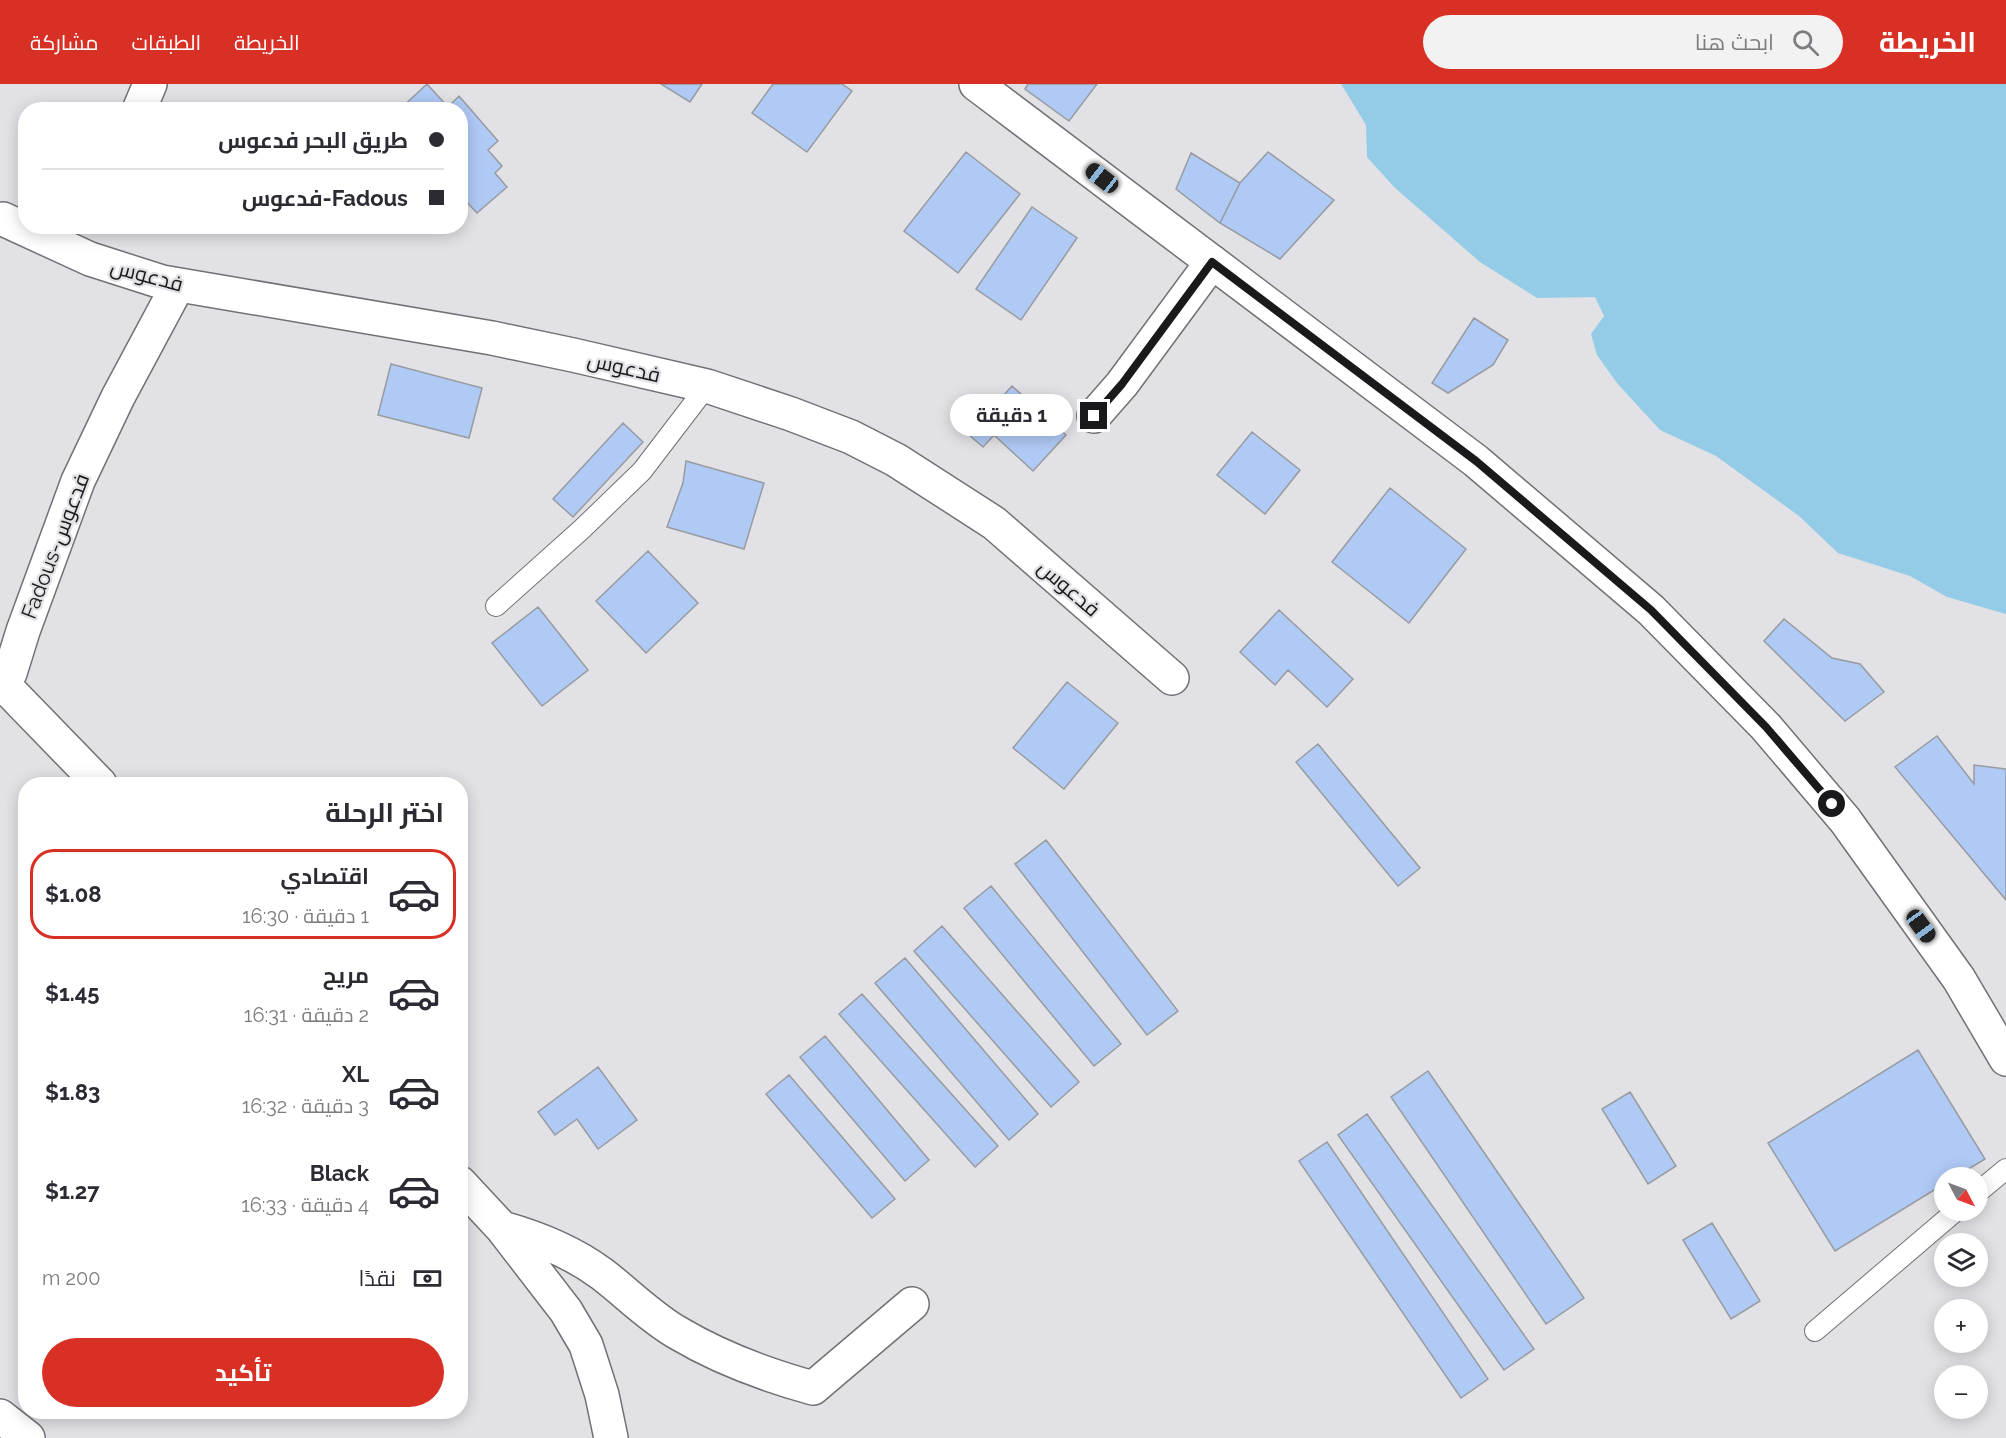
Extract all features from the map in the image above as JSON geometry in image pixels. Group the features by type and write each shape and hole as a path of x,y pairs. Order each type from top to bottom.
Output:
{"main road":[{"path":"142,102 150,84"},
{"path":"976,84 1476,461 1651,610 1766,727 1845,820 1959,979 2006,1059"},
{"name":"فدعوس","path":"46,234 90,259 137,276 178,285 492,338 707,386 851,437 931,481 994,523 1172,678"},
{"path":"1094,416 1122,384 1212,262"},
{"name":"Fadous-فدعوس","path":"93,777 1,684 10,673 78,481 118,396 178,285"},
{"path":"468,1191 502,1227 566,1311 586,1346 602,1395 611,1438"},
{"path":"502,1227 562,1249 601,1273 676,1332 713,1352 772,1377 813,1389 912,1304"},
{"path":"0,1416 28,1438"}],"lane":[{"path":"496,606 582,529 642,471 707,386"},
{"path":"1988,1184 2006,1169"},
{"path":"1815,1331 1944,1221"}],"water":[{"path":"1341,84 2006,84 2006,614 1947,597 1910,576 1838,553 1799,516 1716,456 1660,430 1617,383 1597,355 1591,334 1604,316 1595,297 1537,298 1480,262 1394,187 1367,157 1366,125"}],"building":[{"path":"427,84 443,102 408,102"},
{"path":"661,84 702,84 690,102"},
{"path":"773,84 842,84 852,91 807,152 752,113"},
{"path":"1028,84 1097,84 1069,121 1025,89"},
{"path":"459,96 464,102 453,102"},
{"path":"468,106 498,141 488,150 502,166 495,173 507,187 477,213 468,203"},
{"path":"966,152 1020,194 958,273 904,231"},
{"path":"1268,152 1334,200 1280,259 1220,223 1240,183"},
{"path":"1191,153 1240,183 1220,223 1176,189"},
{"path":"1032,207 1077,238 1021,320 976,289"},
{"path":"1474,318 1508,340 1493,365 1448,393 1432,383"},
{"path":"391,364 482,388 469,438 378,415"},
{"path":"1012,386 1066,435 1033,471 994,435 983,447 968,434"},
{"path":"623,423 643,442 573,517 553,499"},
{"path":"1252,432 1300,470 1265,514 1217,475"},
{"path":"686,461 764,483 744,549 667,527 683,483"},
{"path":"1390,488 1466,549 1409,623 1332,562"},
{"path":"648,551 698,603 646,653 596,601"},
{"path":"538,607 588,670 542,706 492,643"},
{"path":"1279,610 1353,679 1327,707 1288,670 1275,685 1240,652"},
{"path":"1784,619 1832,658 1860,664 1884,692 1845,721 1764,641"},
{"path":"1067,682 1118,723 1064,789 1013,748"},
{"path":"1937,736 1974,784 1974,765 2006,769 2006,900 1895,767"},
{"path":"1318,744 1420,868 1398,886 1296,762"},
{"path":"1046,840 1178,1011 1147,1035 1015,864"},
{"path":"991,886 1121,1044 1094,1066 964,908"},
{"path":"942,926 1079,1082 1051,1107 914,951"},
{"path":"905,958 1038,1114 1009,1140 875,983"},
{"path":"862,994 998,1146 975,1167 839,1014"},
{"path":"825,1036 929,1160 905,1181 800,1057"},
{"path":"1918,1050 1985,1159 1972,1167 1934,1167 1934,1190 1835,1251 1768,1143"},
{"path":"598,1067 637,1120 598,1149 577,1119 555,1135 538,1112"},
{"path":"1428,1071 1584,1298 1546,1324 1391,1097"},
{"path":"789,1075 895,1199 872,1218 766,1094"},
{"path":"1630,1092 1676,1166 1648,1184 1602,1109"},
{"path":"1367,1114 1534,1349 1504,1370 1338,1135"},
{"path":"1327,1142 1488,1379 1461,1398 1299,1161"},
{"path":"1712,1223 1760,1301 1731,1319 1683,1240"}],"route":[{"path":"1094,416 1122,384 1212,262 1476,461 1651,610 1766,727 1832,804"}]}
